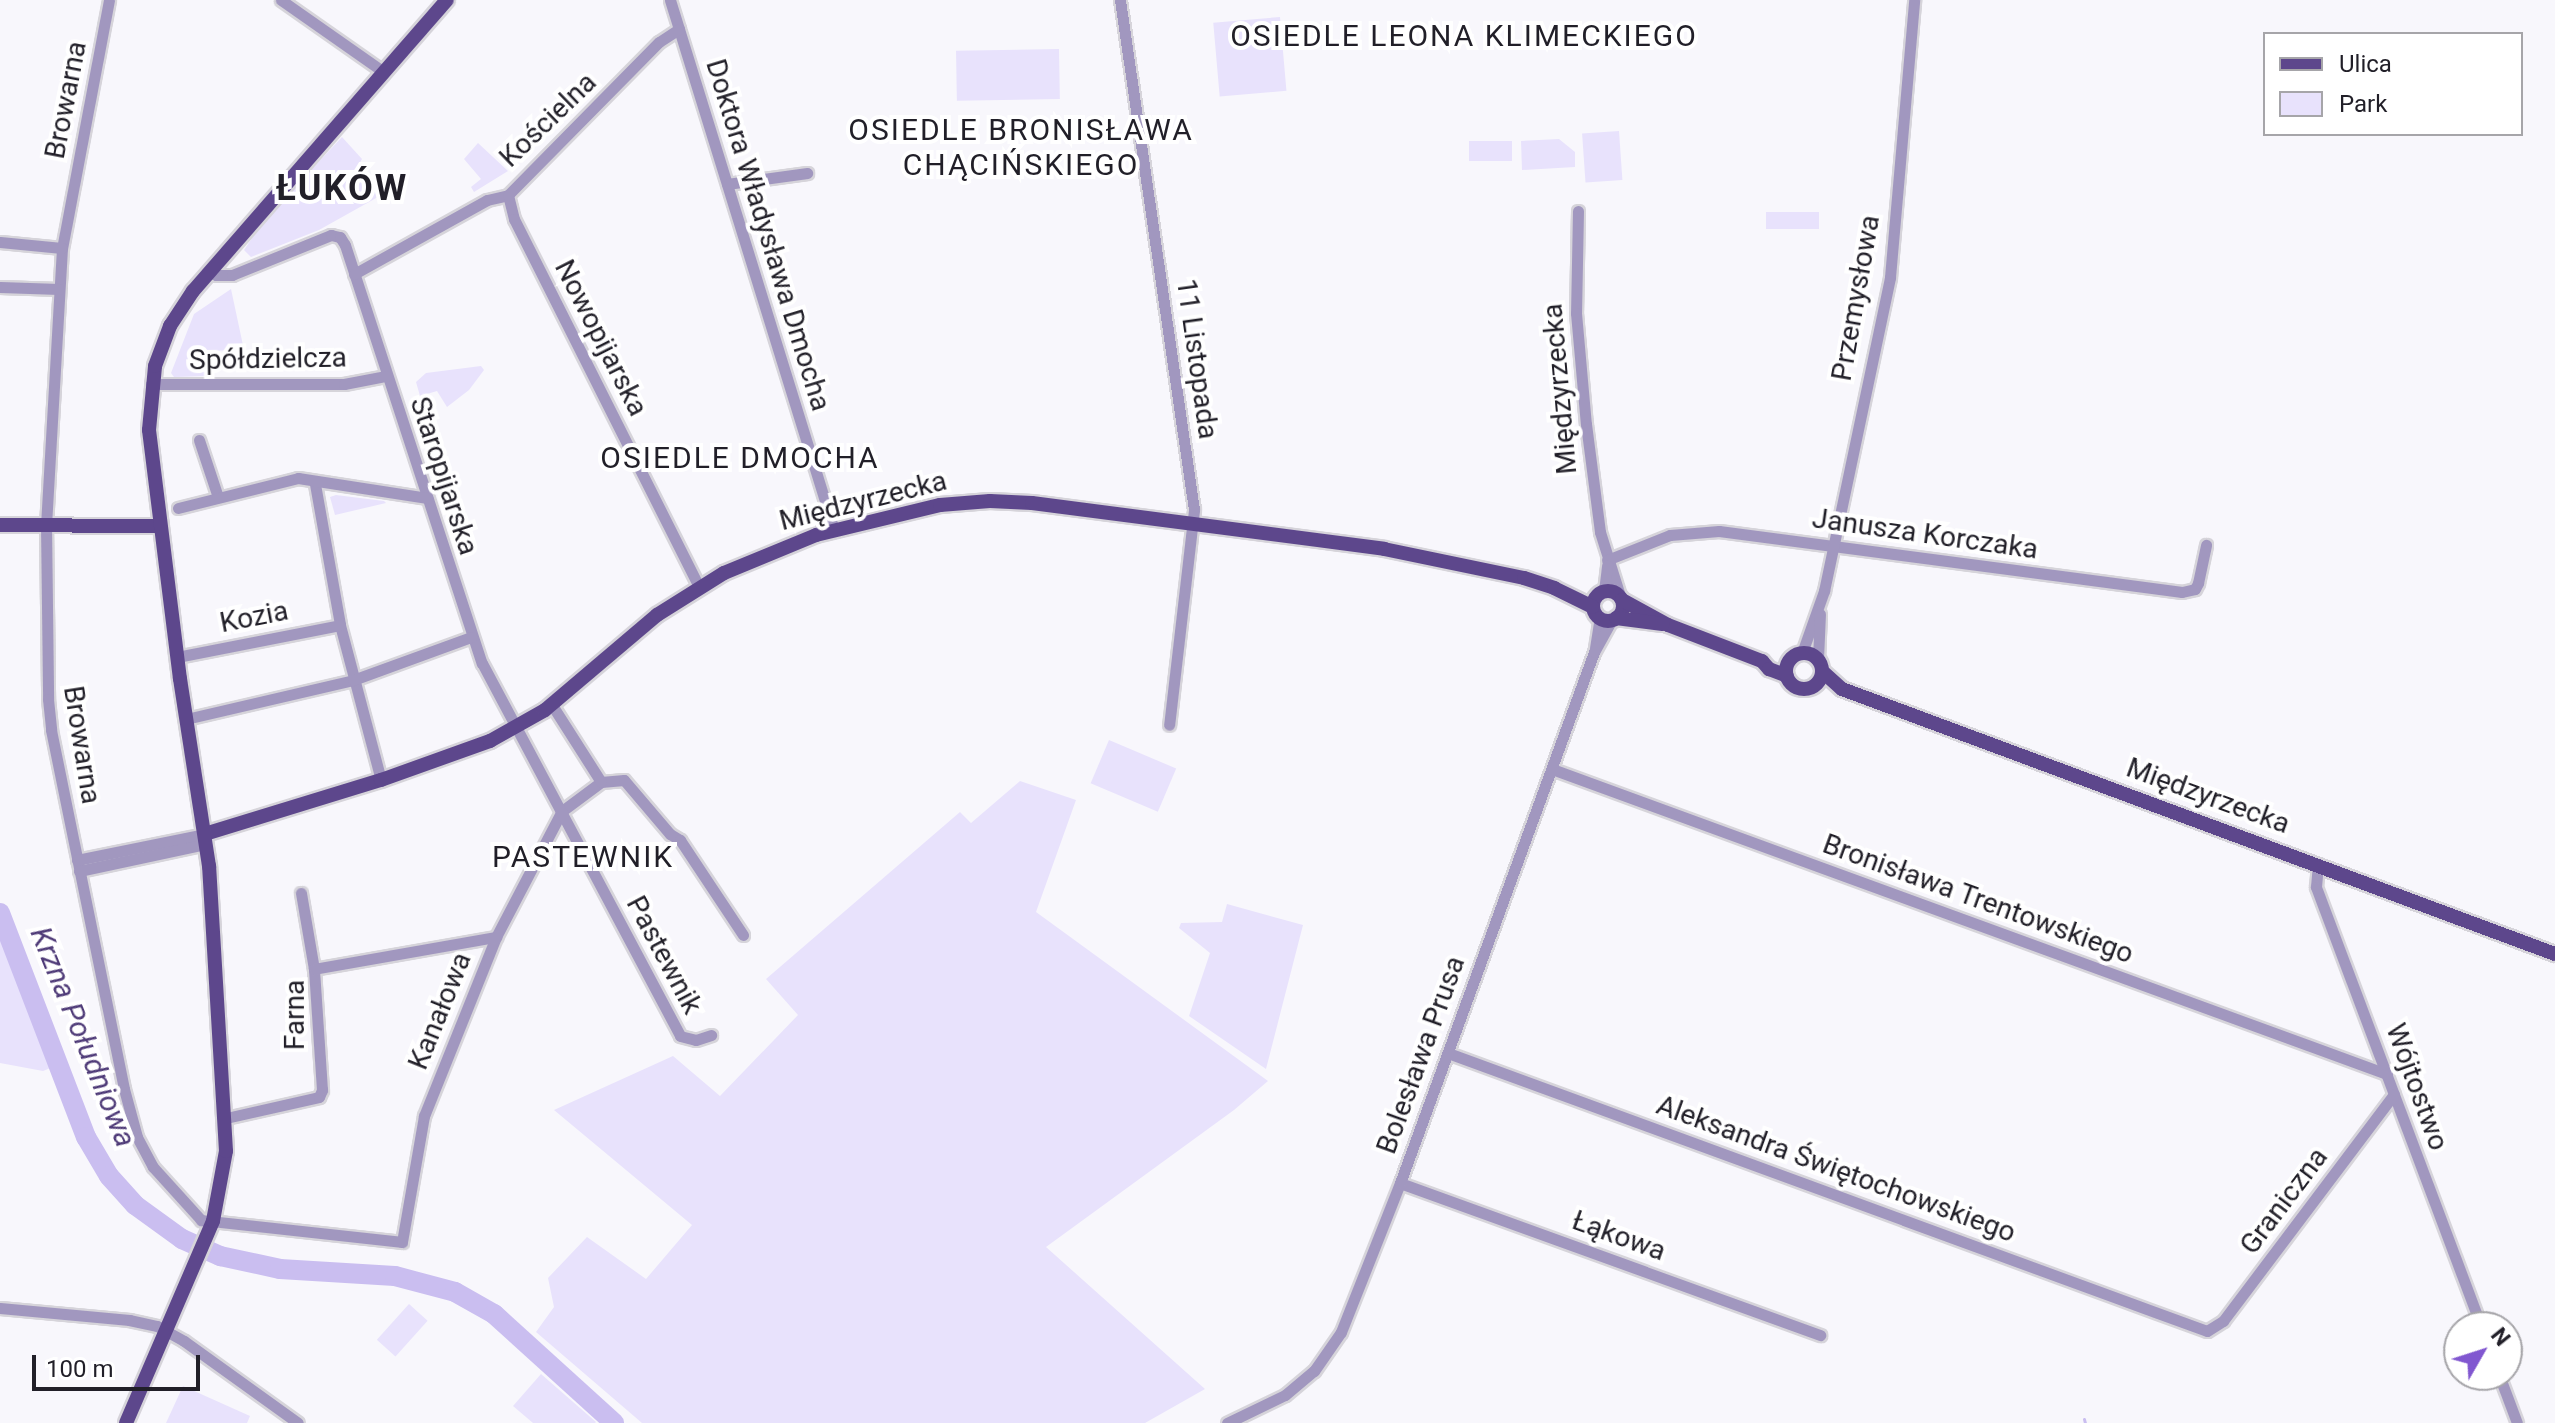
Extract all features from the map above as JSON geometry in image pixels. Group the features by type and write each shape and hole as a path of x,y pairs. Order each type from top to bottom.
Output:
{"main road":[{"path":"126,1423 210,1228 224,1173 226,1118 205,839 160,526 149,430 151,384 170,326 210,271 447,0"},
{"name":"Międzyrzecka","path":"205,839 381,780 514,729 552,705 641,627 699,587 771,551 834,530 918,509 990,501 1193,522 1426,556 1554,588 1602,592"},
{"path":"0,525 160,526"},
{"name":"Międzyrzecka","path":"1554,588 1605,616 1668,625"},
{"path":"1602,592 1621,598 1622,612 1605,616 1602,592"},
{"name":"Międzyrzecka","path":"1621,598 1668,625 1762,661 1769,669 1788,669"},
{"path":"1802,653 1820,665 1815,686 1796,687 1788,669 1802,653"},
{"name":"Międzyrzecka","path":"1820,665 1842,689 2555,954"},
{"name":"Międzyrzecka","path":"1815,686 1833,693 1842,689"}],"street":[{"name":"Browarna","path":"109,0 62,248 46,524 51,730 137,1137 153,1167 193,1215 210,1228"},
{"path":"281,0 384,72"},
{"name":"Doktora Władysława Dmocha","path":"670,0 834,530"},
{"name":"11 Listopada","path":"1120,0 1193,501 1169,725"},
{"name":"Przemysłowa","path":"1802,653 1821,602 1890,277 1914,0"},
{"name":"Kościelna","path":"354,274 487,200 508,195 659,42 679,29"},
{"path":"727,184 807,173"},
{"name":"Nowopijarska","path":"508,195 514,219 699,587"},
{"name":"Międzyrzecka","path":"1578,211 1577,332 1600,532 1621,598"},
{"name":"Staropijarska","path":"210,271 216,275 232,275 336,235 345,245 471,637 514,729"},
{"path":"0,242 62,248"},
{"path":"0,287 59,289"},
{"name":"Spółdzielcza","path":"151,384 344,384 386,376"},
{"path":"199,440 218,497"},
{"path":"178,508 291,479 427,498"},
{"path":"315,484 340,625 381,780"},
{"name":"Janusza Korczaka","path":"1607,560 1670,535 1692,531 1833,544 2182,592 2195,589 2206,545"},
{"name":"Międzyrzecka","path":"1602,592 1607,560"},
{"name":"Przemysłowa","path":"1820,665 1821,602"},
{"name":"Bolesława Prusa","path":"1227,1423 1285,1395 1314,1371 1341,1332 1448,1053 1605,616"},
{"name":"Kozia","path":"177,657 340,625"},
{"path":"186,719 353,680 471,637"},
{"path":"552,705 601,782"},
{"name":"Pastewnik","path":"514,729 562,811 680,1036 696,1040 711,1035"},
{"name":"Bronisława Trentowskiego","path":"1552,769 2387,1074"},
{"path":"562,811 601,782 624,780 670,834 680,840 743,935"},
{"name":"Kanałowa","path":"210,1228 402,1242 424,1116 496,937 562,811"},
{"path":"78,865 205,839"},
{"name":"Wójtostwo","path":"2318,864 2316,887 2475,1311"},
{"path":"301,893 314,969"},
{"name":"Farna","path":"226,1118 319,1097 322,1090 314,969 496,937"},
{"name":"Aleksandra Świętochowskiego","path":"1448,1053 2207,1331"},
{"name":"Graniczna","path":"2207,1331 2223,1321 2394,1094"},
{"name":"Łąkowa","path":"1400,1183 1820,1335"},
{"path":"0,1308 129,1320 167,1331 298,1423"},
{"path":"2505,1391 2517,1423"}],"green space":[{"path":"1280,17 1286,91 1220,97 1213,23"},
{"path":"1059,49 1060,99 957,101 956,51"},
{"path":"1619,131 1622,180 1586,182 1582,134"},
{"path":"342,137 362,159 358,166 378,197 319,230 251,257 244,250 265,219"},
{"path":"1559,139 1575,152 1575,167 1522,170 1521,141"},
{"path":"1469,141 1512,141 1512,161 1469,161"},
{"path":"478,143 508,171 474,192 471,187 481,179 464,159"},
{"path":"1766,212 1819,212 1819,229 1766,229"},
{"path":"231,289 244,350 199,351 207,376 174,377 171,373 194,314"},
{"path":"481,366 484,370 469,390 447,407 437,391 420,396 416,382 426,373"},
{"path":"336,495 386,503 335,515 330,497"},
{"path":"1109,740 1176,769 1158,812 1091,783"},
{"path":"1020,781 1076,800 1036,912 1268,1081 1234,1110 1046,1247 1205,1389 1145,1423 642,1423 536,1332 554,1307 548,1278 587,1237 646,1279 692,1225 554,1110 673,1056 720,1096 798,1015 766,979 960,812 971,823"},
{"path":"1227,904 1303,925 1266,1069 1189,1016 1210,953 1179,928 1181,923 1222,922"},
{"path":"0,928 53,1067 43,1071 0,1063"},
{"path":"409,1304 428,1321 395,1356 377,1340"},
{"path":"541,1374 596,1422 533,1423 513,1406"},
{"path":"183,1386 250,1416 247,1423 166,1423"}],"waterway":[{"name":"Krzna Południowa","path":"0,913 86,1137 109,1176 135,1205 182,1239 220,1256 280,1269 395,1276 455,1292 494,1314 614,1423"},
{"path":"2084,1419 2085,1423"}],"district":[{"name":"OSIEDLE LEONA KLIMECKIEGO","path":"1464,36"},
{"name":"OSIEDLE BRONISŁAWA CHĄCIŃSKIEGO","path":"1021,147"},
{"name":"ŁUKÓW","path":"342,189"},
{"name":"OSIEDLE DMOCHA","path":"740,458"},
{"name":"PASTEWNIK","path":"583,857"}]}
